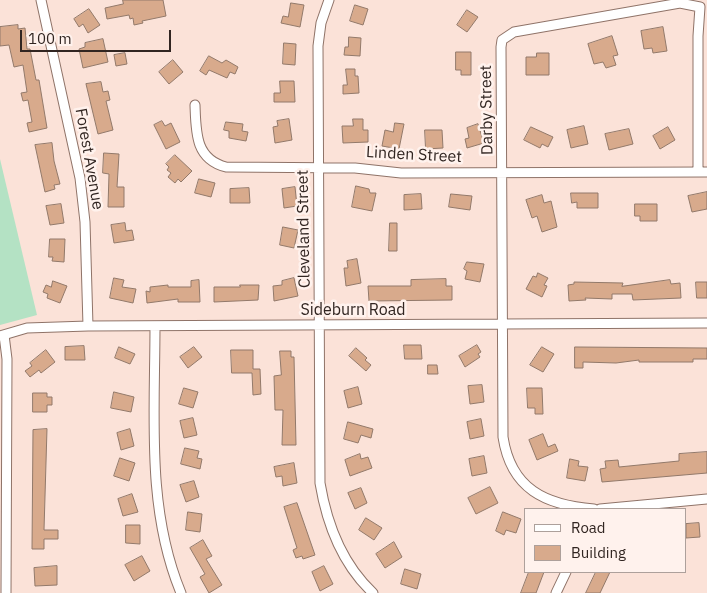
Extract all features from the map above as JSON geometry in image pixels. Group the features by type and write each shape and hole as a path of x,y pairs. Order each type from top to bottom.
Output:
{"street":[{"name":"Forest Avenue","path":"41,0 80,178 85,222 88,326"},
{"name":"Cleveland Street","path":"329,0 321,23 318,46 319,469 323,502 328,521 343,554 354,571 373,593"},
{"name":"Darby Street","path":"576,508 553,502 536,494 520,479 509,462 503,437 504,324 500,47 506,36 514,32 680,4 700,7 698,36 703,172"},
{"name":"Linden Street","path":"195,105 199,146 210,160 226,167 318,166 401,173 703,172"},
{"name":"Sideburn Road","path":"2,336 27,328 88,326 707,323"},
{"path":"155,326 157,496 163,537 181,593"},
{"path":"2,336 7,359 3,571 6,593"},
{"path":"611,508 707,499"},
{"path":"556,593 566,573"}],"green space":[{"path":"0,159 37,315 0,325"}],"building":[{"path":"123,0 163,0 166,16 142,21 143,23 134,25 133,18 130,19 129,15 107,19 105,8 123,4"},
{"path":"291,3 304,5 300,27 281,23 283,16 288,17"},
{"path":"355,5 368,9 363,25 350,21"},
{"path":"89,9 100,25 88,33 83,24 79,27 74,19"},
{"path":"467,10 478,17 467,32 457,25"},
{"path":"18,25 18,29 25,28 27,49 30,49 36,80 39,80 47,128 29,132 27,123 32,122 28,100 23,101 21,93 27,92 23,65 14,67 9,45 0,46 0,27"},
{"path":"663,27 667,51 653,53 652,48 644,49 641,31"},
{"path":"612,36 618,55 613,56 616,65 606,68 603,62 594,64 588,44"},
{"path":"349,37 361,38 360,56 344,55 345,47 348,47"},
{"path":"103,39 108,62 83,68 79,49 85,47 85,43"},
{"path":"284,43 296,44 295,65 283,64"},
{"path":"456,52 471,52 471,75 461,75 461,70 456,70"},
{"path":"125,53 127,64 116,66 114,55"},
{"path":"537,53 549,53 549,75 526,75 526,57 536,57"},
{"path":"209,56 222,63 226,60 238,67 235,74 230,72 227,78 209,70 206,75 200,71"},
{"path":"173,60 183,72 169,84 159,72"},
{"path":"346,69 355,69 355,76 358,76 359,93 343,94 343,85 347,85"},
{"path":"280,81 294,81 295,102 274,102 274,93 280,93"},
{"path":"101,82 103,92 108,91 110,100 106,101 113,130 98,134 86,84"},
{"path":"289,119 292,140 275,143 273,127 278,126 277,121"},
{"path":"353,119 363,119 363,130 368,130 368,142 343,143 342,126 353,126"},
{"path":"162,121 165,126 171,123 180,142 166,149 154,125"},
{"path":"226,122 243,124 242,131 248,132 246,141 229,138 229,131 224,130"},
{"path":"395,123 404,124 399,149 382,146 385,130 393,132"},
{"path":"478,124 484,143 467,148 465,139 469,138 467,128"},
{"path":"584,126 588,144 571,148 567,130"},
{"path":"531,127 553,137 548,147 542,144 540,148 524,140"},
{"path":"668,127 675,140 660,149 653,136"},
{"path":"629,129 633,144 609,150 605,134"},
{"path":"425,130 442,130 443,148 426,149"},
{"path":"52,143 60,184 54,185 55,189 45,192 35,145"},
{"path":"104,153 119,154 117,187 124,187 124,207 108,207 109,174 103,173"},
{"path":"175,155 192,171 181,182 178,179 175,183 168,177 171,173 167,170 169,167 166,164"},
{"path":"199,179 215,183 211,197 195,193"},
{"path":"356,186 369,189 370,193 376,193 372,211 352,207"},
{"path":"295,187 297,206 284,208 282,189"},
{"path":"249,188 250,203 230,203 230,189"},
{"path":"707,192 707,209 692,212 688,196"},
{"path":"571,193 598,193 598,208 577,208 577,202 572,203"},
{"path":"421,194 422,209 404,210 404,195"},
{"path":"451,194 472,196 470,210 449,207"},
{"path":"542,195 544,203 551,201 557,227 542,232 537,216 532,218 526,200"},
{"path":"61,204 64,223 50,225 46,206"},
{"path":"635,204 657,204 657,221 640,221 640,216 635,216"},
{"path":"125,223 126,231 132,230 134,240 114,243 111,225"},
{"path":"390,223 397,223 397,251 389,251"},
{"path":"283,227 298,230 294,248 280,245"},
{"path":"50,239 65,239 64,262 52,261 53,257 49,257"},
{"path":"357,259 361,283 346,286 344,268 348,268 347,261"},
{"path":"467,262 484,264 480,282 465,279 467,271 464,269"},
{"path":"538,273 548,278 544,285 547,286 542,297 526,289 533,276 536,277"},
{"path":"114,278 124,280 122,287 136,289 133,303 110,298"},
{"path":"294,278 298,296 274,301 273,286 282,285 282,281"},
{"path":"446,279 446,286 452,286 452,300 369,301 368,286 411,286 411,280"},
{"path":"199,280 200,302 178,302 178,299 147,303 146,291 150,292 150,287 168,285 168,287 191,287 191,281"},
{"path":"670,280 671,284 680,283 681,298 633,300 632,294 612,294 612,299 585,298 586,300 569,301 568,285 574,284 574,282 623,283 622,286"},
{"path":"53,281 67,286 60,303 47,298 48,294 43,292 46,285 51,287"},
{"path":"696,282 707,282 707,298 697,298"},
{"path":"240,285 259,285 258,300 214,302 214,287 240,287"},
{"path":"404,345 421,345 422,359 405,359"},
{"path":"477,345 481,352 478,354 480,357 465,367 459,356"},
{"path":"84,346 85,360 65,360 65,347"},
{"path":"119,347 135,354 130,364 115,358"},
{"path":"194,347 202,357 188,368 180,357"},
{"path":"542,347 554,354 543,372 530,365"},
{"path":"575,347 707,348 707,359 693,359 693,362 639,362 639,360 616,363 583,362 583,368 575,368"},
{"path":"356,348 367,358 365,360 371,365 366,371 349,356"},
{"path":"46,350 55,362 41,373 39,370 30,377 25,371 32,366 30,363"},
{"path":"231,350 253,350 253,369 260,369 261,394 253,395 252,373 232,373"},
{"path":"280,351 291,351 291,357 294,357 296,445 282,445 283,410 275,410 274,376 281,375"},
{"path":"428,365 437,365 438,374 428,374"},
{"path":"482,385 484,402 470,404 468,386"},
{"path":"358,387 362,404 348,408 344,391"},
{"path":"184,388 198,392 193,408 179,404"},
{"path":"527,388 542,388 543,414 535,414 535,408 528,408"},
{"path":"114,392 134,397 131,412 111,408"},
{"path":"33,393 47,393 47,397 52,397 52,405 47,405 47,412 33,412"},
{"path":"193,418 197,435 184,438 180,421"},
{"path":"481,419 484,436 470,439 467,422"},
{"path":"348,422 373,429 371,438 361,435 358,443 344,439"},
{"path":"47,429 44,530 58,530 58,539 44,539 44,549 32,549 33,430"},
{"path":"130,429 134,446 121,450 117,433"},
{"path":"543,434 548,447 555,444 558,451 537,460 529,440"},
{"path":"185,448 199,451 197,458 202,459 200,469 181,464"},
{"path":"707,452 707,473 602,482 600,469 606,468 605,461 618,460 619,467 679,461 679,454"},
{"path":"360,454 361,459 368,457 372,468 350,476 345,460"},
{"path":"484,456 487,473 472,476 469,459"},
{"path":"120,458 135,463 129,481 114,476"},
{"path":"570,459 579,461 578,466 588,467 585,481 567,478"},
{"path":"294,463 297,483 283,486 282,476 276,477 274,467"},
{"path":"194,481 199,497 186,502 180,485"},
{"path":"490,487 498,503 476,514 468,498"},
{"path":"361,488 367,503 355,509 348,493"},
{"path":"132,494 138,512 123,516 118,499"},
{"path":"297,503 315,555 303,559 302,556 296,558 293,550 297,548 284,507"},
{"path":"188,512 202,514 200,532 186,530"},
{"path":"503,512 521,519 516,533 506,530 504,535 496,531"},
{"path":"366,518 382,528 374,540 359,530"},
{"path":"699,523 700,537 687,538 687,524"},
{"path":"126,525 140,525 140,544 126,543"},
{"path":"203,540 212,556 206,559 222,585 209,593 200,577 205,574 190,548"},
{"path":"394,542 402,557 385,568 376,554"},
{"path":"142,556 150,571 134,581 125,565"},
{"path":"57,566 57,585 35,586 34,568"},
{"path":"324,566 333,584 320,591 312,572"},
{"path":"405,569 421,574 417,589 401,584"},
{"path":"529,573 544,573 536,593 521,593"},
{"path":"596,573 610,573 600,593 586,593"}]}
